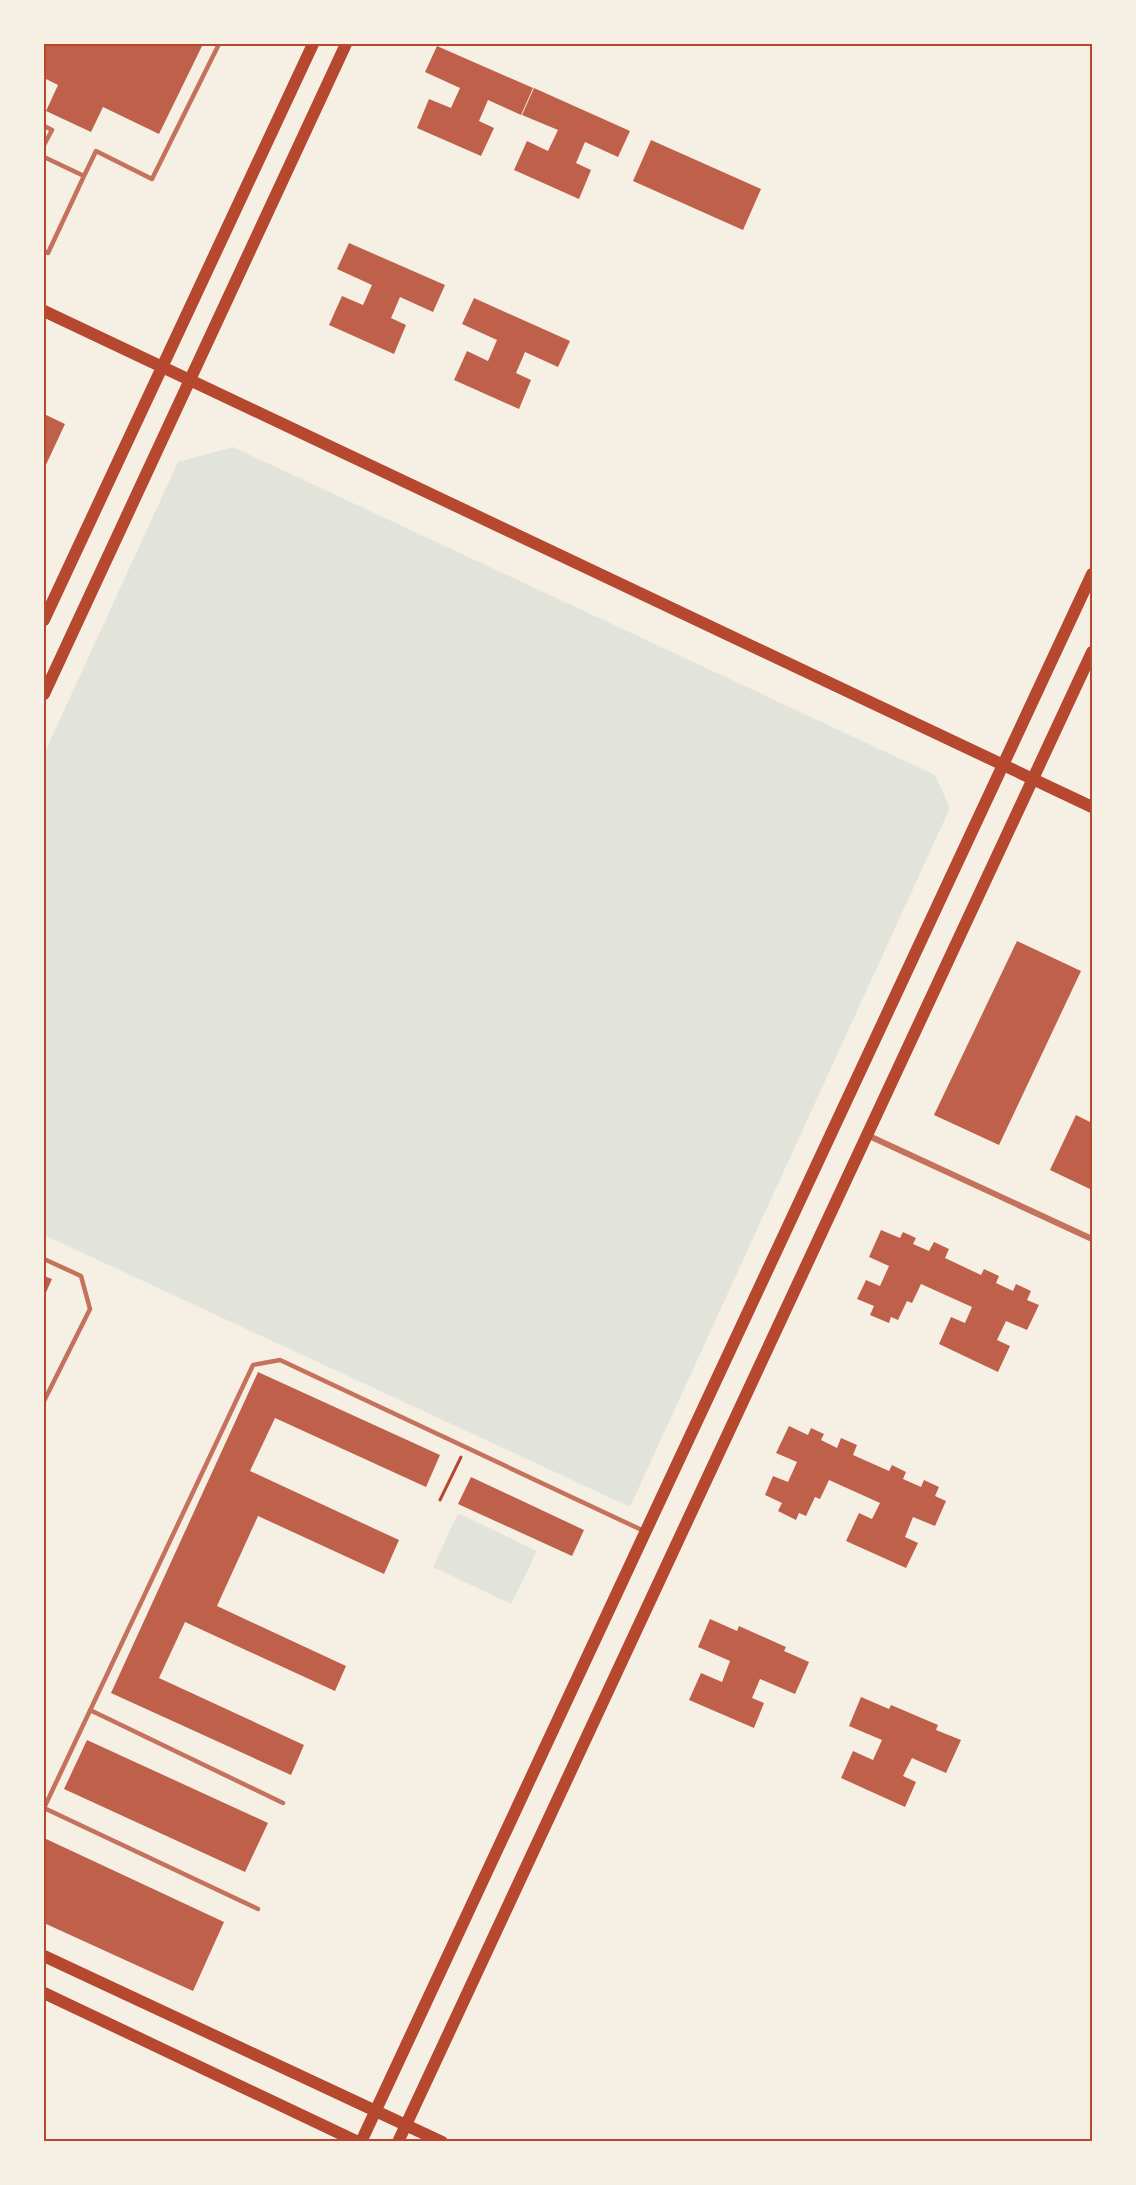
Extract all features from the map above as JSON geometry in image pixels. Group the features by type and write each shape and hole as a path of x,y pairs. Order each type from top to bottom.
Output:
{"main road":[{"path":"44,620 313,44"},
{"path":"44,694 346,44"},
{"path":"44,311 1092,807"},
{"path":"44,1993 360,2142 1092,574"},
{"path":"398,2142 1092,652"},
{"path":"44,1956 442,2142"}],"street":[{"path":"867,1135 1092,1239"}],"lane":[{"path":"44,251 48,253 96,151 153,179 219,44"},
{"path":"44,126 52,130 44,145"},
{"path":"44,157 84,176"},
{"path":"44,1258 81,1276 90,1309 44,1401"},
{"path":"258,1909 44,1808 253,1365 280,1360 646,1532"},
{"path":"90,1710 282,1803"}],"path":[{"path":"440,1500 466,1447"}],"shaded area":[{"path":"233,447 935,775 950,808 630,1507 44,1235 44,754 178,462"},
{"path":"458,1513 537,1551 511,1604 433,1567"}],"building":[{"path":"44,44 203,44 159,134 103,107 91,132 46,111 58,85 44,78"},
{"path":"437,46 533,88 521,115 488,100 479,121 494,128 481,156 417,128 429,99 451,108 460,88 425,72"},
{"path":"534,88 630,131 618,157 585,142 576,163 591,170 579,199 514,170 527,141 548,151 558,130 522,115"},
{"path":"651,140 761,189 743,230 633,181"},
{"path":"349,243 445,285 433,312 400,297 391,318 406,325 394,354 329,325 342,296 363,305 372,285 337,269"},
{"path":"474,298 570,341 558,367 525,352 516,373 531,380 519,409 454,380 467,351 488,361 497,340 462,324"},
{"path":"44,414 65,424 44,469"},
{"path":"1017,941 1081,971 999,1145 934,1115"},
{"path":"1076,1115 1092,1123 1092,1190 1050,1170"},
{"path":"881,1230 900,1238 903,1232 916,1238 913,1244 929,1251 934,1242 949,1249 945,1258 981,1275 984,1269 999,1276 996,1283 1013,1291 1016,1284 1031,1291 1027,1300 1039,1305 1027,1330 1006,1321 997,1340 1010,1346 998,1372 939,1344 951,1317 965,1323 972,1307 921,1284 912,1303 907,1301 898,1320 891,1317 889,1323 870,1315 874,1306 857,1299 866,1280 880,1286 889,1266 869,1257"},
{"path":"44,1276 52,1279 44,1297"},
{"path":"258,1372 440,1455 426,1487 275,1418 250,1471 399,1540 384,1574 258,1516 217,1606 346,1666 335,1691 185,1622 159,1678 304,1745 291,1775 111,1693"},
{"path":"789,1426 808,1435 811,1428 824,1434 821,1440 837,1448 841,1438 857,1445 853,1455 889,1471 892,1465 906,1472 903,1479 921,1487 924,1480 939,1487 935,1496 946,1501 935,1526 913,1517 905,1537 918,1543 906,1568 846,1541 859,1513 872,1519 880,1503 829,1480 820,1499 815,1497 806,1516 799,1513 796,1520 778,1511 782,1503 765,1495 773,1476 788,1482 797,1462 776,1453"},
{"path":"471,1477 584,1530 572,1556 458,1504"},
{"path":"710,1619 737,1631 739,1626 786,1647 784,1651 809,1662 795,1694 760,1679 752,1698 764,1703 754,1728 689,1700 701,1673 722,1682 730,1661 698,1647"},
{"path":"861,1697 889,1709 891,1705 938,1725 936,1730 961,1740 946,1773 912,1758 903,1776 916,1782 905,1807 841,1778 853,1751 873,1760 882,1740 849,1726"},
{"path":"87,1740 268,1823 245,1872 64,1789"},
{"path":"44,1838 224,1922 193,1991 44,1923"}]}
